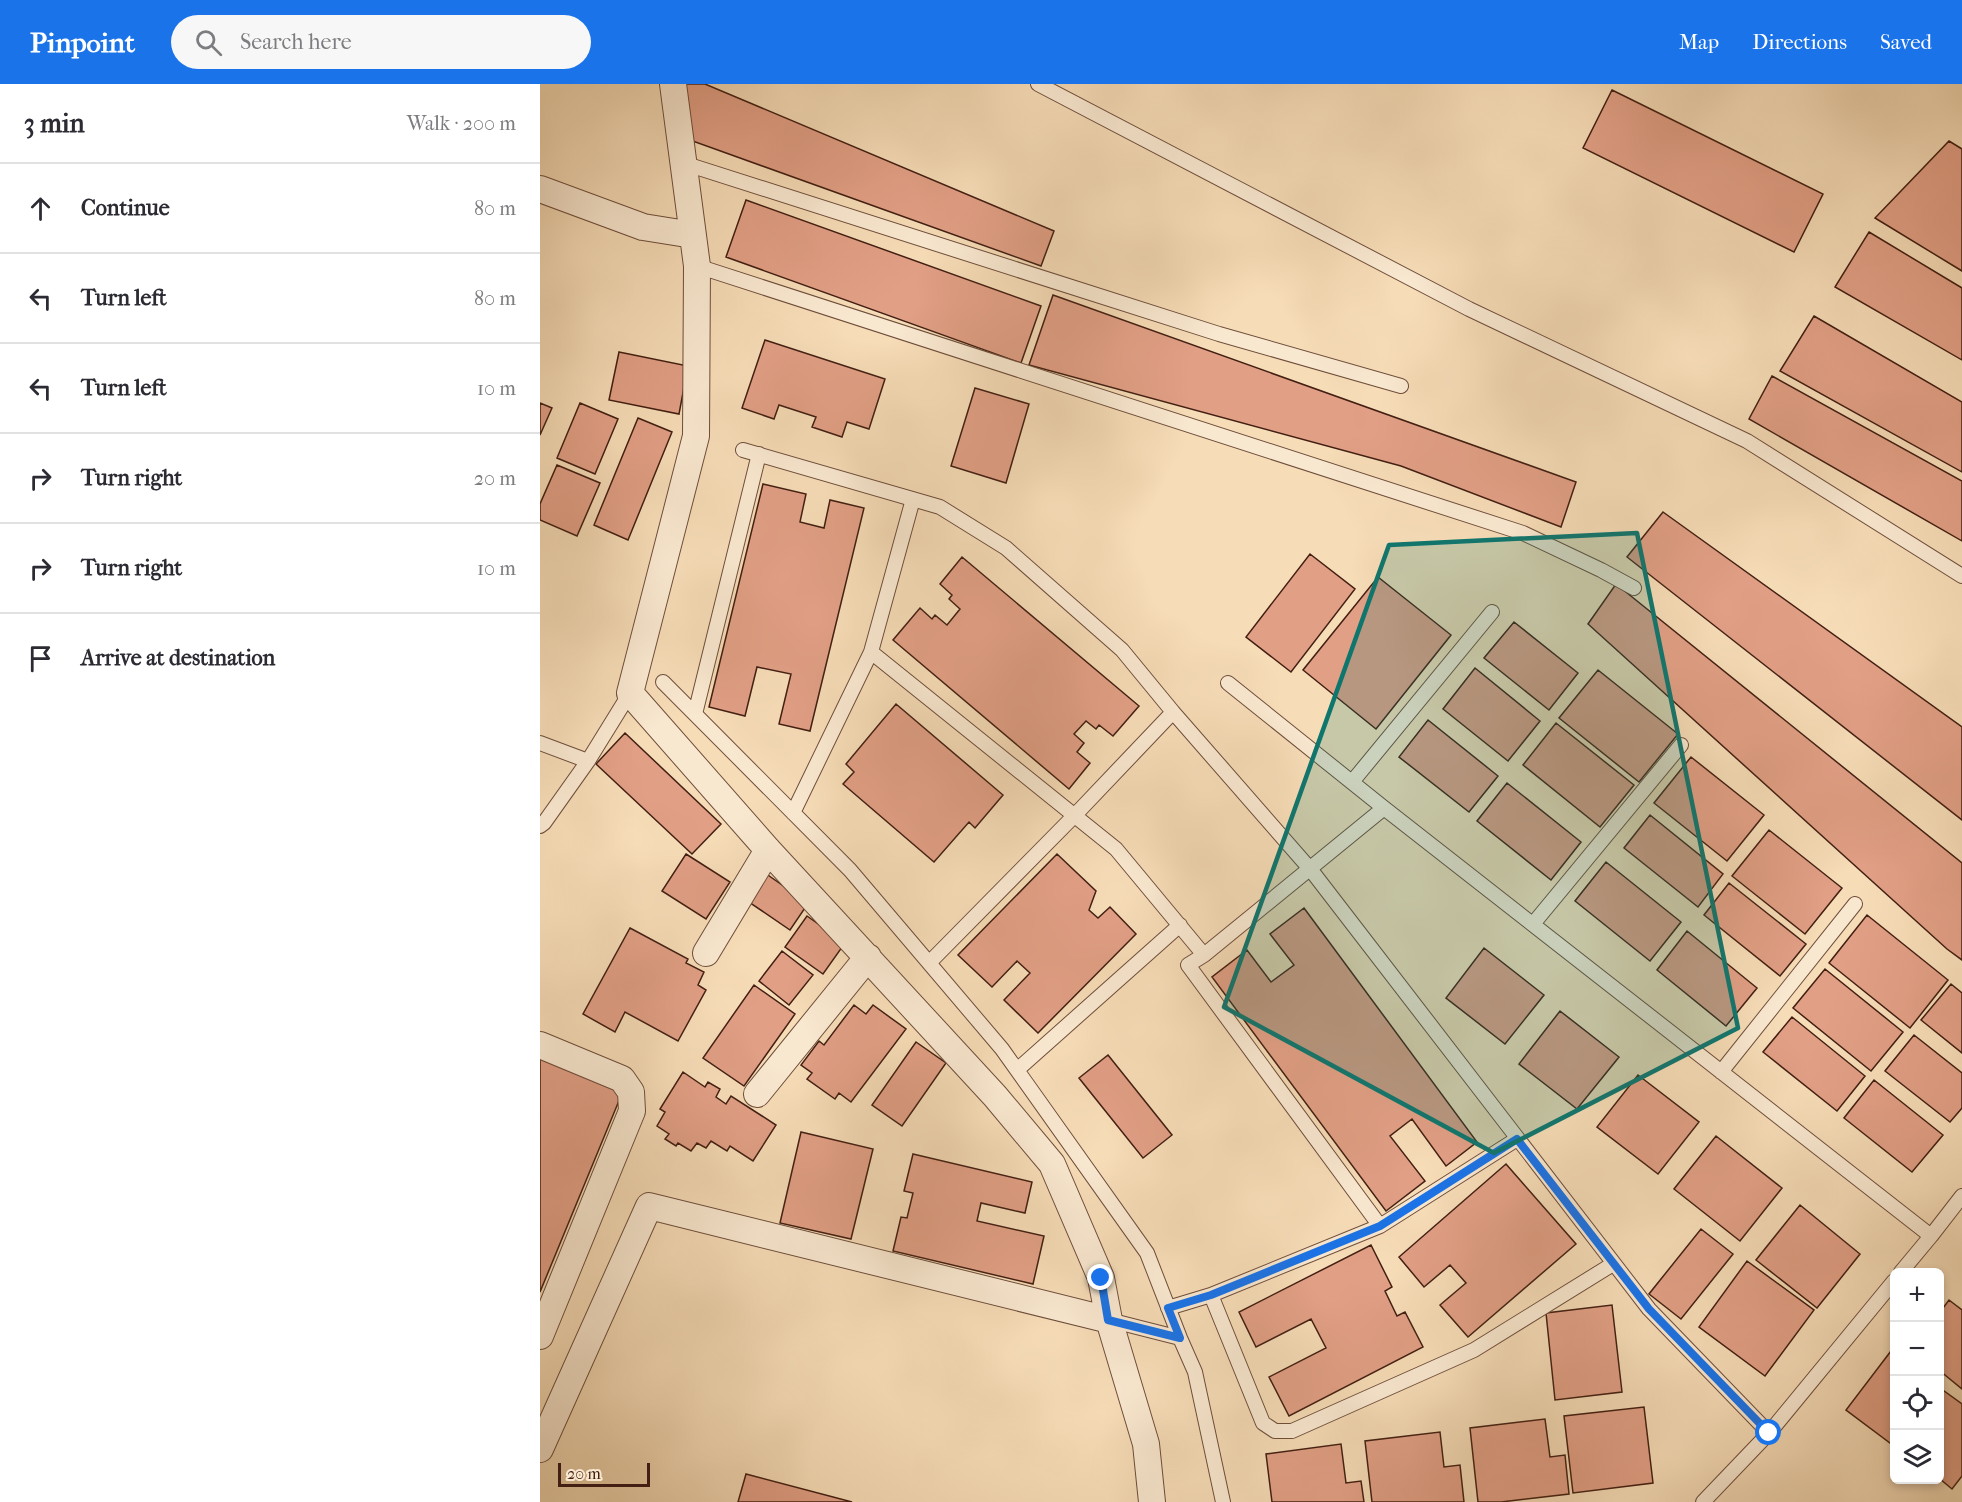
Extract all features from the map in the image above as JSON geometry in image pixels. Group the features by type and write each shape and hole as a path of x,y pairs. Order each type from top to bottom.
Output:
{"street":[{"path":"673,84 697,266 696,436 630,693 768,850 995,1096 1052,1164 1101,1278 1108,1320 1146,1444 1152,1502"},
{"path":"540,189 644,227 693,235"},
{"path":"706,952 768,850"},
{"path":"757,1094 868,957"},
{"path":"540,1045 622,1079 631,1092 632,1111 540,1336"},
{"path":"540,1449 649,1206 1108,1320"}],"lane":[{"path":"1038,84 1469,309 1747,441 1962,576"},
{"path":"683,163 1220,334 1401,386"},
{"path":"697,266 1523,533 1634,588"},
{"path":"743,450 940,507 1006,548 1122,650 1311,870 1649,1309 1769,1433"},
{"path":"695,714 759,454"},
{"path":"793,813 871,652 913,499"},
{"path":"1352,782 1492,612"},
{"path":"871,652 1116,849 1204,955"},
{"path":"663,682 850,870 929,963 1002,1049 1148,1253 1195,1372 1223,1502"},
{"path":"1228,682 1384,808 1931,1236"},
{"path":"540,826 588,761 630,693"},
{"path":"929,963 1173,712"},
{"path":"540,743 588,761"},
{"path":"1533,924 1681,746"},
{"path":"1380,1226 1188,965 1204,955 1311,870 1384,808"},
{"path":"1721,1072 1855,904"},
{"path":"1017,1070 1180,925"},
{"path":"1168,1308 1211,1295 1380,1226 1517,1139"},
{"path":"1904,1268 1962,1196"},
{"path":"1211,1295 1263,1423 1275,1431 1292,1431 1474,1350 1614,1264"},
{"path":"1703,1502 1769,1433 1890,1286"},
{"path":"1108,1320 1180,1338"}],"highlighted area":[{"path":"1637,533 1738,1028 1494,1153 1224,1007 1389,545"}],"building":[{"path":"679,84 705,84 1054,231 1041,266 687,139"},
{"path":"1612,90 1823,194 1794,252 1583,148"},
{"path":"1949,141 1962,149 1962,271 1875,218"},
{"path":"746,200 1041,306 1021,363 726,257"},
{"path":"1869,232 1962,288 1962,360 1835,287"},
{"path":"1053,295 1576,482 1561,527 1401,466 1029,365"},
{"path":"1814,316 1962,402 1962,472 1780,371"},
{"path":"765,340 885,379 869,429 847,422 842,437 812,427 816,417 779,405 774,419 742,408"},
{"path":"619,352 688,366 679,414 609,400"},
{"path":"1772,376 1962,481 1962,541 1749,419"},
{"path":"975,388 1029,404 1006,483 951,466"},
{"path":"540,403 552,408 540,435"},
{"path":"580,403 618,419 595,474 557,458"},
{"path":"638,418 672,432 628,540 594,525"},
{"path":"557,465 600,483 577,536 540,520 540,504"},
{"path":"763,484 806,494 800,522 824,528 830,500 864,508 810,731 779,724 791,674 757,667 745,716 709,707"},
{"path":"1663,512 1962,727 1962,820 1627,557"},
{"path":"1310,554 1355,589 1291,672 1246,637"},
{"path":"962,557 1139,706 1113,736 1099,725 1096,729 1086,721 1074,734 1084,743 1077,752 1090,763 1069,789 893,640 920,608 932,619 935,615 947,625 960,609 949,599 952,595 940,584"},
{"path":"1378,577 1451,635 1376,729 1303,670"},
{"path":"1616,584 1962,863 1962,960 1947,949 1588,624"},
{"path":"1514,622 1578,673 1549,710 1484,658"},
{"path":"1475,668 1540,721 1508,761 1443,709"},
{"path":"1598,670 1678,734 1639,782 1559,718"},
{"path":"896,704 1003,795 975,828 969,822 934,862 843,784 854,772 846,764"},
{"path":"1428,720 1498,776 1469,812 1399,757"},
{"path":"1556,723 1634,785 1600,827 1523,765"},
{"path":"625,733 721,824 692,854 596,764"},
{"path":"1691,757 1764,815 1727,861 1654,803"},
{"path":"1507,783 1581,842 1551,880 1477,821"},
{"path":"1650,815 1723,874 1698,907 1624,848"},
{"path":"1769,830 1842,888 1805,934 1732,876"},
{"path":"686,854 730,882 706,919 662,891"},
{"path":"1057,854 1096,891 1089,910 1098,918 1110,907 1136,934 1038,1033 1004,1000 1030,973 1017,961 992,987 958,955"},
{"path":"1606,862 1681,922 1650,961 1575,901"},
{"path":"765,873 807,905 790,930 746,900"},
{"path":"1729,883 1806,944 1780,976 1704,915"},
{"path":"1304,908 1477,1142 1446,1166 1412,1119 1390,1136 1425,1181 1386,1211 1212,977 1247,950 1271,982 1294,965 1270,934"},
{"path":"1867,915 1948,980 1910,1028 1829,963"},
{"path":"807,916 845,943 823,974 785,947"},
{"path":"630,928 688,959 686,963 704,972 698,985 706,990 678,1041 625,1012 615,1032 583,1014"},
{"path":"1687,931 1757,988 1726,1026 1657,970"},
{"path":"1484,948 1544,995 1505,1044 1446,998"},
{"path":"782,951 813,975 789,1005 759,981"},
{"path":"1825,969 1903,1032 1871,1071 1793,1008"},
{"path":"1951,984 1962,993 1962,1053 1921,1020"},
{"path":"754,985 795,1014 744,1086 703,1058"},
{"path":"854,1005 866,1014 873,1005 906,1029 851,1102 839,1093 835,1099 807,1079 812,1073 801,1065 819,1041 824,1045"},
{"path":"1560,1011 1619,1057 1577,1109 1519,1064"},
{"path":"1792,1017 1865,1076 1837,1111 1763,1052"},
{"path":"1914,1035 1962,1073 1962,1108 1950,1122 1885,1071"},
{"path":"916,1042 946,1063 902,1126 872,1105"},
{"path":"1108,1055 1172,1135 1143,1158 1079,1078"},
{"path":"540,1057 623,1091 540,1292"},
{"path":"683,1072 705,1087 708,1082 720,1089 716,1097 726,1104 731,1096 776,1125 753,1161 730,1146 727,1151 711,1141 706,1148 697,1143 691,1151 678,1143 676,1146 665,1139 669,1134 657,1126 665,1112 660,1109"},
{"path":"1638,1075 1699,1122 1658,1174 1597,1127"},
{"path":"1874,1080 1943,1135 1912,1172 1844,1118"},
{"path":"801,1132 873,1149 851,1239 780,1223"},
{"path":"1716,1136 1782,1188 1740,1241 1674,1189"},
{"path":"913,1154 1032,1182 1025,1213 981,1203 977,1221 1044,1236 1033,1284 893,1251 901,1217 907,1218 913,1193 904,1191"},
{"path":"1506,1164 1576,1244 1468,1337 1440,1305 1466,1283 1450,1265 1424,1287 1399,1257"},
{"path":"1800,1205 1860,1254 1817,1308 1756,1260"},
{"path":"1701,1229 1733,1254 1681,1319 1649,1294"},
{"path":"1371,1245 1392,1287 1385,1291 1397,1316 1405,1312 1423,1347 1289,1416 1269,1377 1326,1348 1311,1319 1256,1347 1239,1312"},
{"path":"1747,1261 1814,1310 1765,1376 1699,1327"},
{"path":"1949,1300 1962,1310 1962,1389 1944,1374 1944,1307"},
{"path":"1612,1305 1622,1392 1555,1400 1546,1313"},
{"path":"1890,1352 1890,1443 1846,1410"},
{"path":"1944,1391 1962,1404 1962,1476 1952,1489 1944,1482"},
{"path":"1644,1407 1653,1483 1573,1493 1564,1416"},
{"path":"1545,1419 1550,1457 1565,1455 1569,1494 1501,1502 1478,1502 1470,1428"},
{"path":"1440,1432 1444,1467 1460,1465 1464,1502 1372,1502 1365,1441"},
{"path":"1341,1444 1346,1483 1361,1481 1364,1502 1272,1502 1266,1454"},
{"path":"746,1474 852,1502 738,1502"}],"route":[{"path":"1101,1278 1108,1320 1180,1338 1168,1308 1211,1295 1380,1226 1517,1139 1649,1309 1769,1433"}]}
